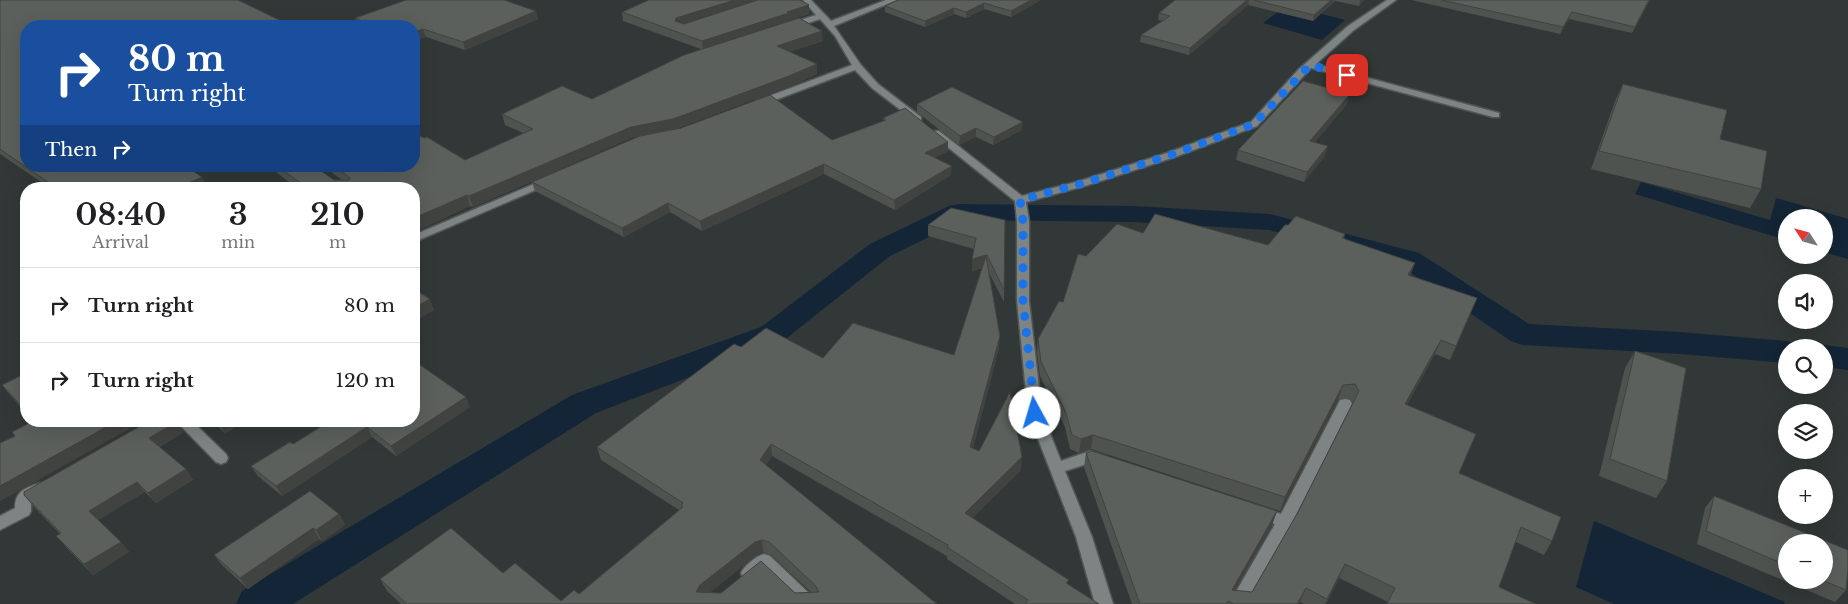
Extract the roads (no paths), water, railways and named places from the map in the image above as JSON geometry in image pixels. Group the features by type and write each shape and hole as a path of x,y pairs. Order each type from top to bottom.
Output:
{"street":[{"path":"807,0 838,35 857,66 876,86 1021,210 1023,301 1035,413 1084,537 1104,604"},
{"path":"830,25 893,0"},
{"path":"1021,210 1084,183 1171,155 1254,124 1310,65 1351,28 1392,0"},
{"path":"775,30 821,16"},
{"path":"1310,65 1496,115"},
{"path":"750,106 857,66"},
{"path":"420,235 556,178"},
{"path":"1238,604 1285,521 1345,404"},
{"path":"189,427 221,458"},
{"path":"1057,468 1090,458 1118,467"},
{"path":"0,524 23,511 23,498 49,484"},
{"path":"1248,509 1285,521"},
{"path":"733,586 764,561 809,604"}],"water":[{"path":"1287,5 1345,20 1322,40 1263,23"},
{"path":"1641,182 1770,220 1776,198 1814,209 1778,209 1778,238 1635,194"},
{"path":"1833,215 1848,219 1848,259 1833,255"},
{"path":"1594,521 1785,602 1784,604 1614,604 1576,587"}],"waterway":[{"path":"257,604 584,404 772,334 880,250 959,212 1134,214 1270,222 1409,259 1522,334 1680,343 1778,351"},
{"path":"1833,357 1848,359"}]}
